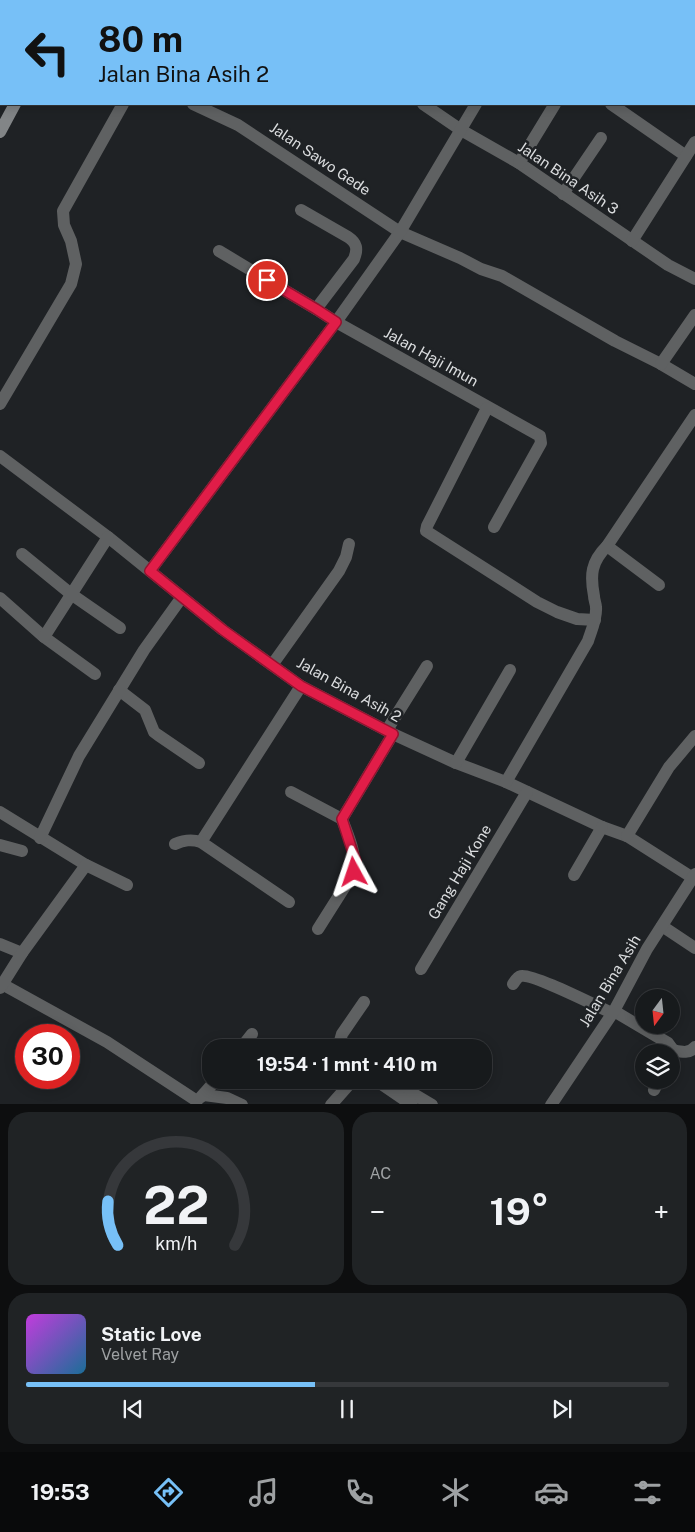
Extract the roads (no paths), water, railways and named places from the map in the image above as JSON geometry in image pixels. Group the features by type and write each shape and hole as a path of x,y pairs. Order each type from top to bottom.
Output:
{"main road":[{"path":"0,132 15,105"}],"street":[{"path":"0,404 71,284 76,264 71,242 64,225 63,211 122,105"},
{"name":"Jalan Sawo Gede","path":"195,105 238,125 400,232 460,258 481,270 502,276 615,341 661,364 695,384"},
{"name":"Jalan Bina Asih 3","path":"424,105 461,130 519,163 668,265 695,280"},
{"path":"150,571 336,322 400,232 475,105"},
{"path":"519,163 553,105"},
{"path":"611,105 686,156"},
{"path":"563,194 601,138"},
{"path":"632,241 695,142"},
{"path":"301,210 348,237 356,246 354,259 316,309"},
{"name":"Jalan Haji Imun","path":"219,251 336,322 540,436 541,443 494,528"},
{"path":"661,364 695,314"},
{"path":"487,408 426,531 557,612 577,619 595,620"},
{"path":"506,782 588,641 595,620 596,608 591,580 593,567 599,554 607,546 695,416"},
{"name":"Jalan Bina Asih 2","path":"0,456 108,537 242,644 301,686 390,732 456,763 506,782 627,836 694,876"},
{"path":"44,637 108,537"},
{"path":"272,665 335,576 346,557 349,544"},
{"path":"607,546 659,585"},
{"path":"22,554 71,594 120,628"},
{"path":"0,598 44,637 95,674"},
{"path":"40,838 79,756 118,690 182,598"},
{"path":"342,819 427,666"},
{"path":"456,763 510,670"},
{"path":"201,842 301,686"},
{"path":"118,690 145,710 154,732 158,736 199,763"},
{"path":"627,836 669,767 695,736"},
{"path":"291,792 342,819 356,862 354,872 318,928"},
{"name":"Gang Haji Kone","path":"421,969 527,792"},
{"path":"0,812 86,865 127,886"},
{"path":"574,874 602,826"},
{"path":"175,844 181,841 192,840 201,842 289,902"},
{"path":"0,845 22,851"},
{"path":"86,865 22,953 1,986 107,1042 199,1100 227,1098 242,1104"},
{"name":"Jalan Bina Asih","path":"553,1104 612,1012 662,926 694,876"},
{"path":"662,926 695,948"},
{"path":"0,944 22,953"},
{"path":"513,984 522,975 551,985 612,1012 668,1044"},
{"path":"341,1039 364,1002"},
{"path":"248,1039 252,1034"},
{"path":"680,1052 690,1052 695,1047"},
{"path":"199,1100 208,1089"},
{"path":"331,1104 345,1089"},
{"path":"394,1089 412,1104"},
{"path":"402,1089 432,1104"}]}
